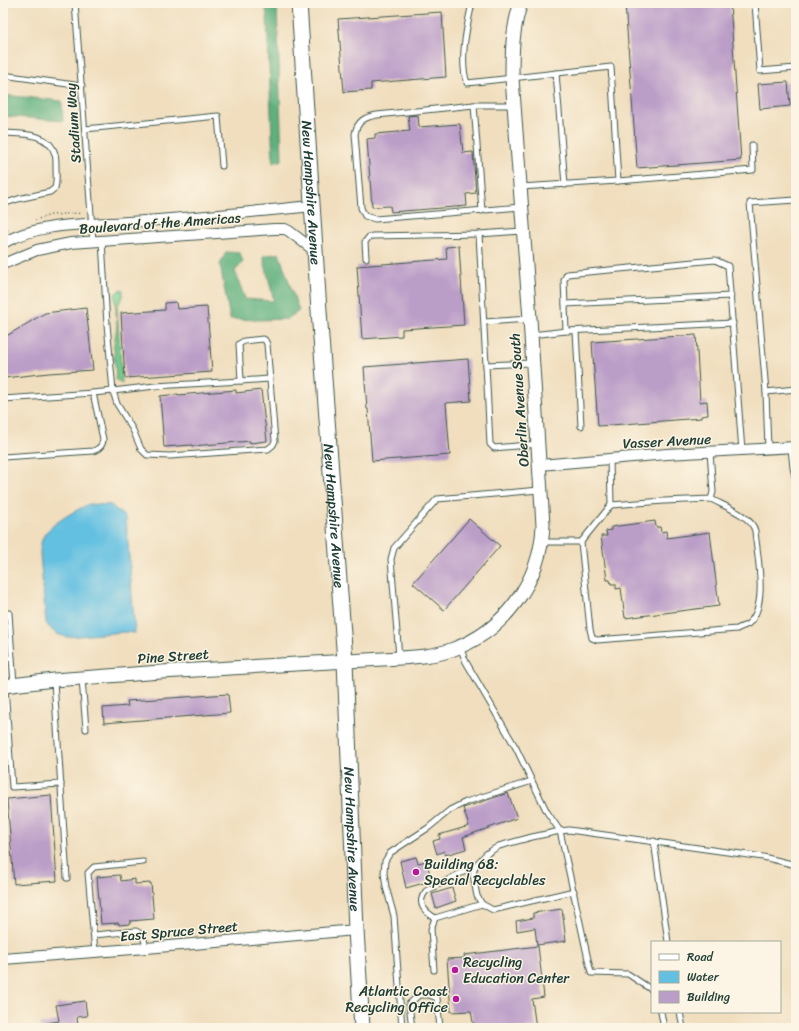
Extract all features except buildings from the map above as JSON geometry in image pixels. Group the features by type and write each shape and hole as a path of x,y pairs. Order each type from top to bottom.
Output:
{"main road":[{"name":"New Hampshire Avenue","path":"299,3 315,251 345,661 356,930 362,1028"}],"street":[{"name":"Oberlin Avenue South","path":"345,661 437,654 471,642 492,628 514,604 528,582 542,542 543,517 539,444 512,78 512,48 515,25 521,3"},
{"name":"Boulevard of the Americas","path":"3,243 34,232 62,226 312,206"},
{"name":"Boulevard of the Americas","path":"3,264 37,250 71,243 280,229 289,231 315,251"},
{"name":"Vasser Avenue","path":"540,464 610,458 794,447"},
{"name":"Pine Street","path":"7,686 54,680 345,661"},
{"name":"East Spruce Street","path":"3,959 356,930"}],"lane":[{"name":"Stadium Way","path":"76,3 92,224 98,241 113,391 117,404 133,430 141,449 148,455 170,456 261,450 271,448 274,441 269,379"},
{"path":"472,3 467,23 464,49 464,75 467,83 611,67 618,181"},
{"path":"755,3 760,71 796,68"},
{"path":"556,73 565,184"},
{"path":"3,75 82,86"},
{"path":"474,105 482,211"},
{"path":"514,105 474,105 377,115 363,119 356,129 357,156 361,208 365,216 369,218 375,219 521,208"},
{"path":"85,129 218,116 222,166"},
{"path":"3,132 34,136 45,140 55,154 57,179 56,188 50,192 3,204"},
{"path":"519,187 753,170 752,145"},
{"path":"768,449 766,392 750,203 796,200"},
{"path":"366,258 365,242 369,237 479,234 523,231"},
{"path":"479,234 490,444 494,448 539,444"},
{"path":"566,331 564,280 567,274 715,260 728,266 742,451"},
{"path":"565,304 731,296"},
{"path":"484,322 530,318"},
{"path":"531,335 566,331 733,323"},
{"path":"576,331 582,426"},
{"path":"3,399 93,393 154,386 241,381 269,379 267,344 265,340 244,341 239,344 241,381"},
{"path":"486,365 532,363"},
{"path":"766,392 796,389"},
{"path":"3,457 97,450 103,443 103,439 93,393"},
{"path":"794,447 793,468 796,481"},
{"path":"710,452 711,499"},
{"path":"610,458 611,505 581,542 590,635 592,638 597,640 737,629 748,624 756,614 760,600 760,585 755,531 752,524 747,519 711,499 611,505"},
{"path":"400,658 391,559 394,548 437,499 541,490"},
{"path":"542,542 581,542"},
{"path":"9,613 12,658 7,686 12,787 61,784"},
{"path":"460,647 466,662 516,748 547,812 560,831 591,973 628,974 651,989"},
{"path":"3,659 12,658"},
{"path":"82,678 86,729"},
{"path":"54,680 67,878"},
{"path":"402,1028 394,916 385,880 385,862 390,853 428,828 450,810 466,802 532,781"},
{"path":"482,904 435,918 428,914 423,908 422,896 426,891 475,866 486,854 499,846 560,831 569,830 763,857 796,865"},
{"path":"654,842 668,941"},
{"path":"95,952 88,873 94,867 143,862"},
{"path":"475,866 473,875 477,896 482,904 493,910 574,891"},
{"path":"434,970 431,929 435,918"},
{"path":"94,935 136,931 144,935 146,948"},
{"path":"412,1028 409,1004 419,995 429,995 437,998 440,1028"},
{"path":"661,1013 664,1028"},
{"path":"680,1013 683,1028"}],"green space":[{"path":"265,3 277,3 282,160 273,163 267,16"},
{"path":"3,95 62,101 63,121 3,116"},
{"path":"226,252 240,253 243,262 235,271 245,299 274,301 263,256 279,253 299,311 287,319 230,319 220,265"},
{"path":"119,290 123,290 123,297 117,306 122,384 116,380 114,345 117,326 115,294"}],"water":[{"path":"89,504 111,505 126,518 135,633 124,632 67,637 55,633 46,623 40,554 42,540 48,530 58,522 71,513"}],"place":[{"name":"Building 68: Special Recyclables","path":"416,872"},
{"name":"Recycling Education Center","path":"455,970"},
{"name":"Atlantic Coast Recycling Office","path":"456,999"}]}
